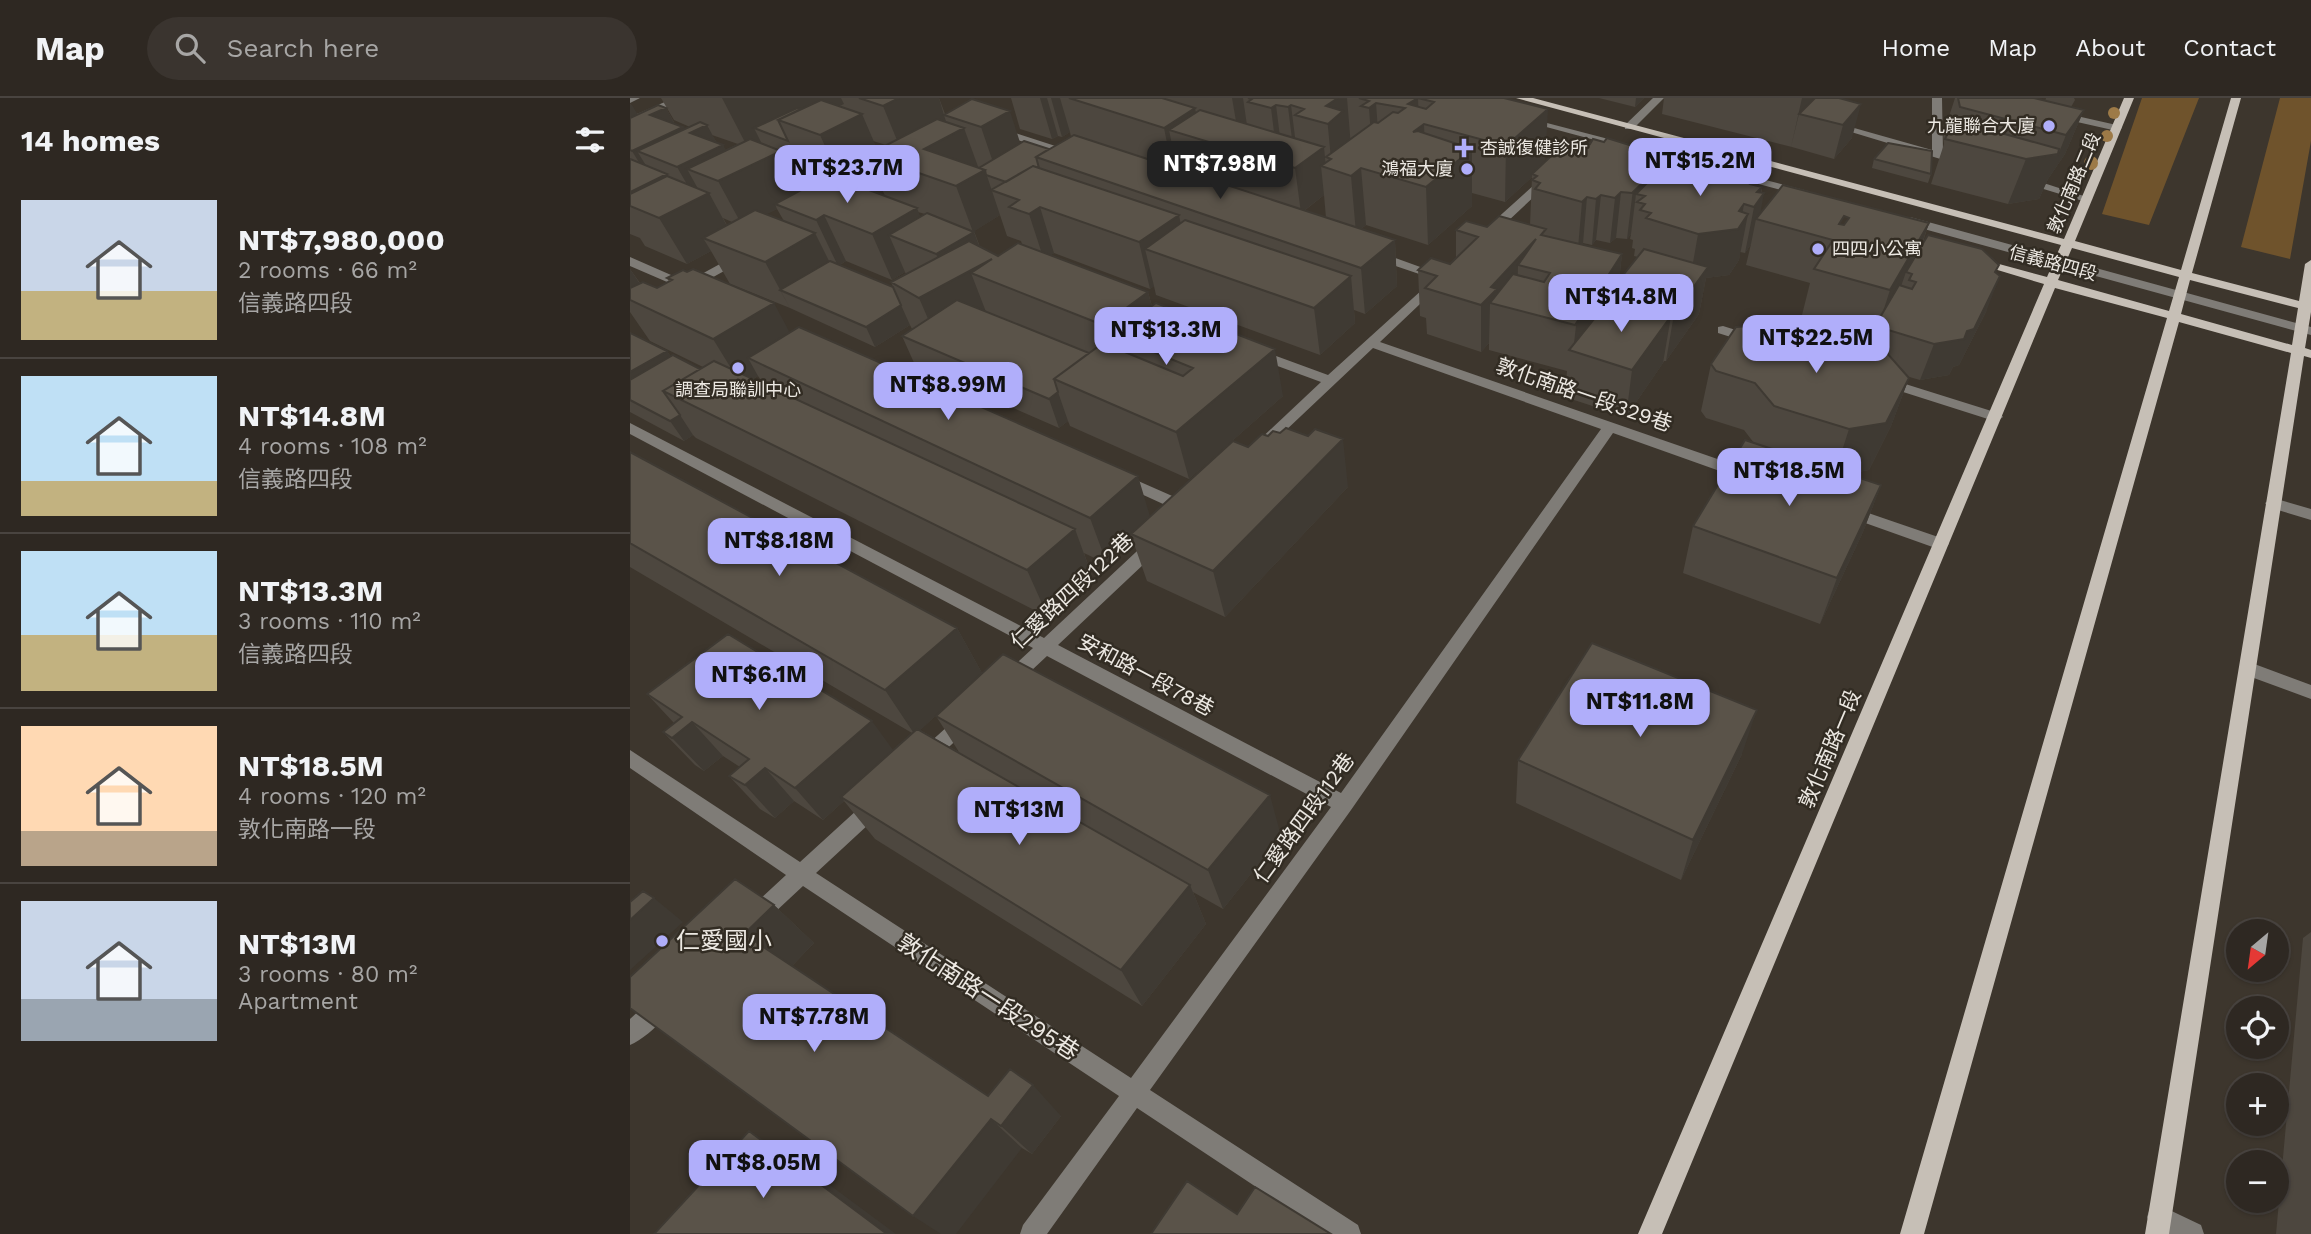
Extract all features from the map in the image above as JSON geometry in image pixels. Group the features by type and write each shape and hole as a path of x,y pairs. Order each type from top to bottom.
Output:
{"main road":[{"name":"信義路四段","path":"1521,98 2308,307"},
{"name":"敦化南路二段","path":"2051,283 2129,98"},
{"path":"1912,1234 2182,295 2236,98"},
{"path":"1511,134 1582,154"},
{"name":"信義路四段","path":"1967,259 2304,352"},
{"path":"2158,1226 2249,669 2273,503 2304,352 2311,264"},
{"name":"敦化南路一段","path":"1650,1234 2051,283"}],"street":[{"path":"632,119 683,98"},
{"path":"1629,127 1659,98"},
{"path":"1937,98 1938,155"},
{"path":"2049,112 2117,128"},
{"path":"1001,114 981,125 1087,160"},
{"path":"1514,115 1818,196"},
{"path":"632,119 651,123"},
{"path":"1821,121 1977,167"},
{"path":"1477,244 1582,154"},
{"path":"758,164 847,203 911,164"},
{"path":"2016,178 2087,198"},
{"name":"信義路四段","path":"1898,218 2306,329"},
{"path":"681,290 754,250"},
{"path":"1251,455 1446,272 1363,251"},
{"path":"630,261 681,290 708,296"},
{"path":"1723,330 1772,346"},
{"name":"敦化南路一段329巷","path":"1371,343 1765,482"},
{"path":"1240,348 1329,382"},
{"path":"1875,378 1996,417"},
{"name":"仁愛路四段112巷","path":"1032,1234 1344,804 1610,426"},
{"name":"安和路一段78巷","path":"630,428 1344,804"},
{"name":"仁愛路四段122巷","path":"912,770 1186,515 1102,471"},
{"path":"2273,503 2311,515"},
{"path":"1829,505 1941,544"},
{"path":"2249,669 2311,692"},
{"name":"敦化南路一段295巷","path":"630,758 801,874 1349,1234"},
{"path":"741,930 892,789"},
{"path":"630,1034 680,987"},
{"path":"2158,1226 2192,1234"}],"shaded area":[{"path":"2142,98 2199,98 2149,225 2102,214"},
{"path":"2280,98 2311,98 2311,141 2290,259 2241,247"}],"building":[{"path":"859,98 899,98 883,106"},
{"path":"1069,98 1162,98 1195,108 1164,128"},
{"path":"1248,98 1338,98 1326,106 1343,111 1328,124 1295,115 1304,109 1291,105 1276,105 1271,108 1248,102 1252,99"},
{"path":"1359,98 1418,98 1504,98 1548,109 1506,146 1424,124 1413,132 1418,131 1472,149 1426,187 1361,168 1351,176 1321,166 1331,159 1326,157 1374,122 1378,123 1393,112 1398,113 1405,108 1376,103 1369,108 1361,106 1369,101","holes":["1418,98 1434,102 1426,109 1408,104"]},
{"path":"1815,98 1839,98 1861,104 1843,125 1799,114"},
{"path":"1958,98 2034,98 2084,110 2066,135 1960,107"},
{"path":"972,99 1010,111 981,127 944,115"},
{"path":"821,100 862,114 820,135 778,120"},
{"path":"658,105 666,108 650,115 683,127 630,150 630,118"},
{"path":"797,108 801,109 778,120 788,141 754,128"},
{"path":"1200,110 1324,147 1295,168 1169,130"},
{"path":"937,119 964,128 924,149 985,170 956,186 867,155"},
{"path":"1954,120 2059,149 2058,154 2026,159 1945,139"},
{"path":"700,122 707,125 690,133 723,145 677,167 637,151"},
{"path":"1074,135 1395,240 1361,268 1036,157"},
{"path":"1607,138 1636,147 1632,150 1640,153 1637,156 1651,160 1648,163 1659,167 1632,193 1621,192 1615,198 1601,195 1596,199 1587,197 1582,202 1535,189 1540,183 1532,180 1537,176 1532,174 1565,143 1571,145 1575,140 1590,144 1593,139 1604,142"},
{"path":"750,139 781,151 718,181 687,169"},
{"path":"1024,141 1049,149 1036,157 1039,168 1033,166 1006,182 986,175 985,170 979,168"},
{"path":"1888,143 1932,151 1931,174 1874,159"},
{"path":"630,159 667,174 630,192"},
{"path":"1704,164 1746,172 1743,176 1753,178 1750,184 1762,187 1757,192 1764,193 1754,207 1744,204 1739,211 1748,214 1738,229 1698,234 1646,218 1651,213 1640,210 1645,204 1637,202 1645,196 1636,194 1660,170 1671,172 1677,168 1686,170 1692,166 1701,168"},
{"path":"1033,166 1179,215 1139,242 1040,207 1029,214 1009,207 1019,200 991,190"},
{"path":"829,175 917,208 872,234 824,215 816,220 775,204"},
{"path":"667,176 709,193 659,218 630,206 630,194"},
{"path":"1783,185 1929,223 1890,290 1814,269 1833,240 1756,219","holes":["1844,216 1849,218 1844,225 1839,224"]},
{"path":"755,210 815,233 765,262 703,238"},
{"path":"927,213 974,232 936,254 889,235"},
{"path":"1499,216 1546,229 1541,235 1622,254 1602,285 1586,281 1580,291 1596,294 1575,325 1490,303 1513,274 1544,282 1550,273 1518,265 1536,239 1491,287 1497,289 1481,305 1425,288 1437,276 1418,270 1431,258 1450,264 1478,237 1456,230 1466,221 1487,227"},
{"path":"1185,220 1351,276 1314,308 1145,249"},
{"path":"1928,235 1982,249 1999,265 1995,272 2000,276 1974,329 1967,331 1964,339 1934,344 1875,326 1899,285 1912,289 1916,282 1909,280 1912,274 1906,272"},
{"path":"969,241 998,256 1018,243 1148,292 1103,325 971,273 992,259 919,298 891,282"},
{"path":"1644,249 1708,267 1674,314 1607,295"},
{"path":"830,261 893,287 901,305 866,327 780,290"},
{"path":"693,269 774,303 713,339 630,300 630,288 643,282 657,288 672,280 667,278 683,270 687,272"},
{"path":"1610,299 1671,316 1632,370 1569,350"},
{"path":"957,300 1089,353 1054,379 1058,392 1049,399 902,336"},
{"path":"1156,303 1275,349 1176,432 1054,379 1103,343 1183,376 1193,368 1112,335"},
{"path":"1748,326 1785,337 1818,332 1887,353 1909,378 1886,423 1849,429 1774,406 1755,383 1716,371 1711,364 1736,327"},
{"path":"799,327 1138,476 1090,518 748,358"},
{"path":"630,333 667,351 630,372"},
{"path":"673,355 700,369 663,391 680,415 670,421 630,400 630,380"},
{"path":"714,361 1075,529 1027,570 663,391"},
{"path":"1286,428 1308,436 1315,429 1343,439 1213,571 1131,534 1233,441 1248,447 1262,434 1268,436 1273,431 1280,433"},
{"path":"1745,440 1881,485 1837,578 1693,526"},
{"path":"630,452 957,628 885,690 630,543"},
{"path":"728,634 872,721 795,788 765,768 745,785 729,776 749,759 692,722 672,738 663,732 682,717 647,694"},
{"path":"1592,643 1757,710 1693,840 1518,760"},
{"path":"1003,654 1270,795 1208,870 936,716"},
{"path":"917,729 1190,885 1121,970 841,797"},
{"path":"735,879 774,905 744,934 988,1096 1010,1069 1033,1085 1001,1126 991,1119 913,1216 630,1008 630,977"},
{"path":"643,891 654,898 630,920 630,902"},
{"path":"749,1131 887,1234 654,1234"},
{"path":"1187,1181 1237,1214 1255,1187 1331,1234 1151,1234"}],"place":[{"name":"九龍聯合大廈","path":"2049,126"},
{"name":"杏誠復健診所","path":"1464,148"},
{"name":"鴻福大廈","path":"1467,169"},
{"name":"四四小公寓","path":"1818,249"},
{"name":"調查局聯訓中心","path":"738,368"},
{"name":"仁愛國小","path":"662,941"}]}
